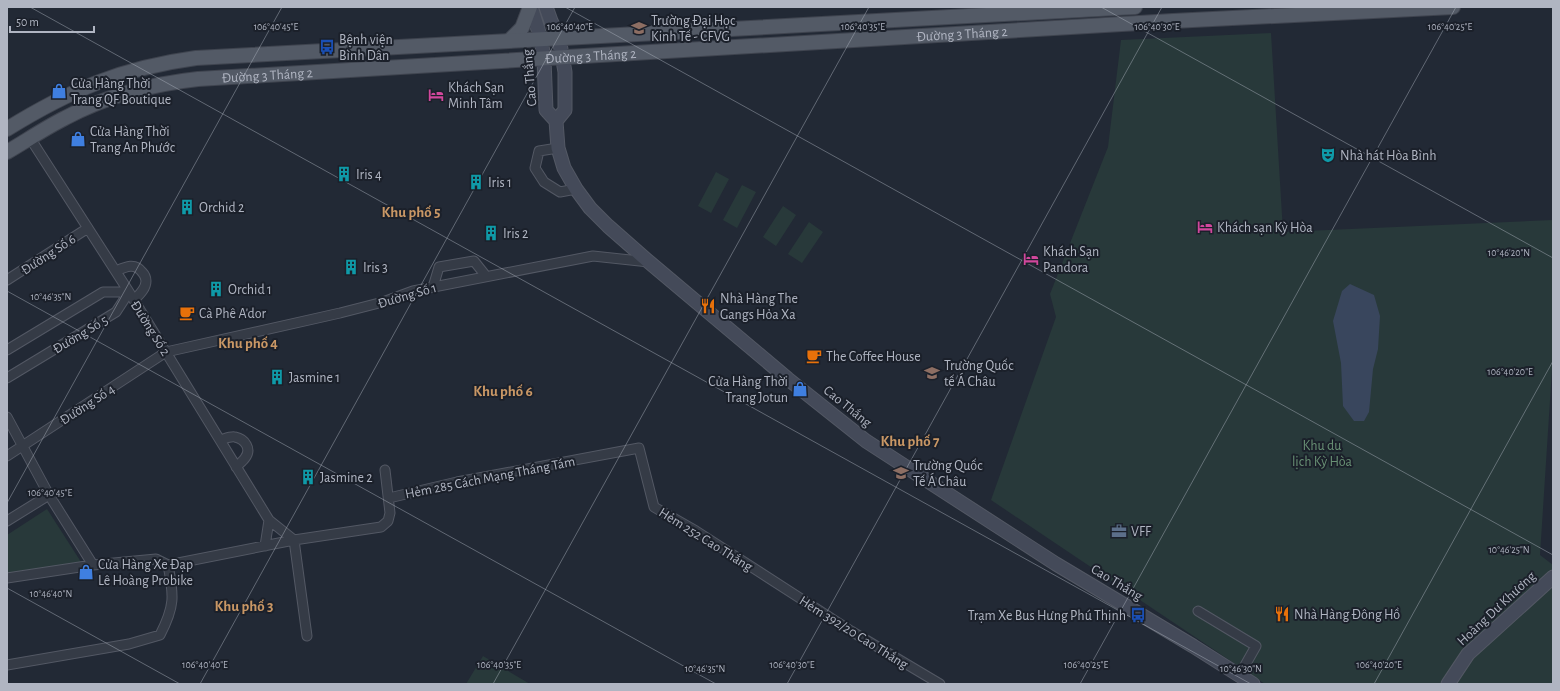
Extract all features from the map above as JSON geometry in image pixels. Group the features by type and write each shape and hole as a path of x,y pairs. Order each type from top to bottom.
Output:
{"main road":[{"path":"509,41 522,28 530,7"},
{"name":"Đường 3 Tháng 2","path":"7,129 62,97 95,82 135,70 176,61 204,58 559,38 1135,7"},
{"name":"Đường 3 Tháng 2","path":"7,152 66,117 102,101 140,89 179,81 206,78 1173,21 1453,7"}],"street":[{"name":"Cao Thắng","path":"530,7 542,39 546,110 556,121 558,148 564,168 576,189 590,208 649,262 788,379 866,441 1056,564 1253,684"},
{"path":"546,7 559,38 565,72 565,110 556,121"},
{"name":"Đường Số 2","path":"30,138 116,271 269,520 294,540"},
{"path":"558,148 539,151 535,168 544,182 560,192 576,189"},
{"name":"Đường Số 6","path":"7,280 88,228"},
{"name":"Đường Số 1","path":"166,352 340,313 383,302 413,291 593,256 649,262"},
{"path":"433,287 439,268 474,261 486,276"},
{"path":"116,271 127,266 134,266 139,268 144,275 146,281 144,288 134,300"},
{"name":"Đường Số 5","path":"7,350 103,292 129,292"},
{"name":"Đường Số 5","path":"7,378 116,312 129,292"},
{"name":"Đường Số 4","path":"7,456 166,352"},
{"path":"7,417 49,495 93,565"},
{"path":"220,440 234,436 243,440 247,445 248,451 246,457 236,467"},
{"name":"Hẻm 285 Cách Mạng Tháng Tám","path":"168,565 294,540 381,527 388,521 390,513 389,498 457,482 639,448"},
{"name":"Hẻm 252 Cao Thắng","path":"639,448 654,507 789,591"},
{"path":"385,470 389,498"},
{"path":"7,521 49,495"},
{"path":"265,546 269,520"},
{"path":"294,540 307,636"},
{"path":"7,578 93,565 156,559 168,565 173,592 168,621 160,635 129,644 7,665"},
{"name":"Hoàng Dư Khương","path":"1448,684 1468,654 1553,577"},
{"name":"Hẻm 392/20 Cao Thắng","path":"789,591 940,684"},
{"path":"1198,611 1256,646 1240,676"}],"green space":[{"name":"Khu du lịch Kỳ Hòa","path":"1271,33 1283,232 1553,220 1553,354 1540,555 1553,565 1553,684 1265,684 991,500 1056,317 1050,294 1108,147 1121,40"},
{"path":"716,172 729,179 711,213 698,206"},
{"path":"742,185 756,192 737,228 723,220"},
{"path":"783,206 796,215 776,246 763,237"},
{"path":"809,222 823,232 802,263 788,254"},
{"path":"47,509 81,562 7,575 7,535"},
{"path":"483,656 530,684 466,684"}],"water":[{"path":"1350,284 1374,295 1380,316 1378,349 1373,369 1369,412 1364,421 1354,421 1343,406 1341,363 1333,321 1342,291"}],"place":[{"name":"Trường Đại Học Kinh Tế - CFVG","path":"639,28"},
{"name":"Bệnh viện Bình Dân","path":"327,47"},
{"name":"Cửa Hàng Thời Trang QF Boutique","path":"59,91"},
{"name":"Khách Sạn Minh Tâm","path":"436,95"},
{"name":"Cửa Hàng Thời Trang An Phước","path":"78,139"},
{"name":"Nhà hát Hòa Bình","path":"1328,155"},
{"name":"Iris 4","path":"344,174"},
{"name":"Iris 1","path":"476,182"},
{"name":"Orchid 2","path":"187,207"},
{"name":"Khách sạn Kỳ Hòa","path":"1205,227"},
{"name":"Iris 2","path":"491,233"},
{"name":"Khách Sạn Pandora","path":"1031,259"},
{"name":"Iris 3","path":"351,267"},
{"name":"Orchid 1","path":"216,289"},
{"name":"Nhà Hàng The Gangs Hỏa Xa","path":"708,306"},
{"name":"Cà Phê A'dor","path":"187,313"},
{"name":"The Coffee House","path":"814,356"},
{"name":"Trường Quốc tế Á Châu","path":"932,373"},
{"name":"Jasmine 1","path":"277,377"},
{"name":"Cửa Hàng Thời Trang Jotun","path":"800,389"},
{"name":"Trường Quốc Tế Á Châu","path":"901,473"},
{"name":"Jasmine 2","path":"308,477"},
{"name":"VFF","path":"1119,531"},
{"name":"Cửa Hàng Xe Đạp Lê Hoàng Probike","path":"86,572"},
{"name":"Nhà Hàng Đông Hồ","path":"1282,614"},
{"name":"Trạm Xe Bus Hưng Phú Thịnh","path":"1138,615"}],"district":[{"name":"Khu phố 5","path":"411,212"},
{"name":"Khu phố 4","path":"248,343"},
{"name":"Khu phố 6","path":"503,391"},
{"name":"Khu phố 7","path":"910,441"},
{"name":"Khu phố 3","path":"244,606"}]}
